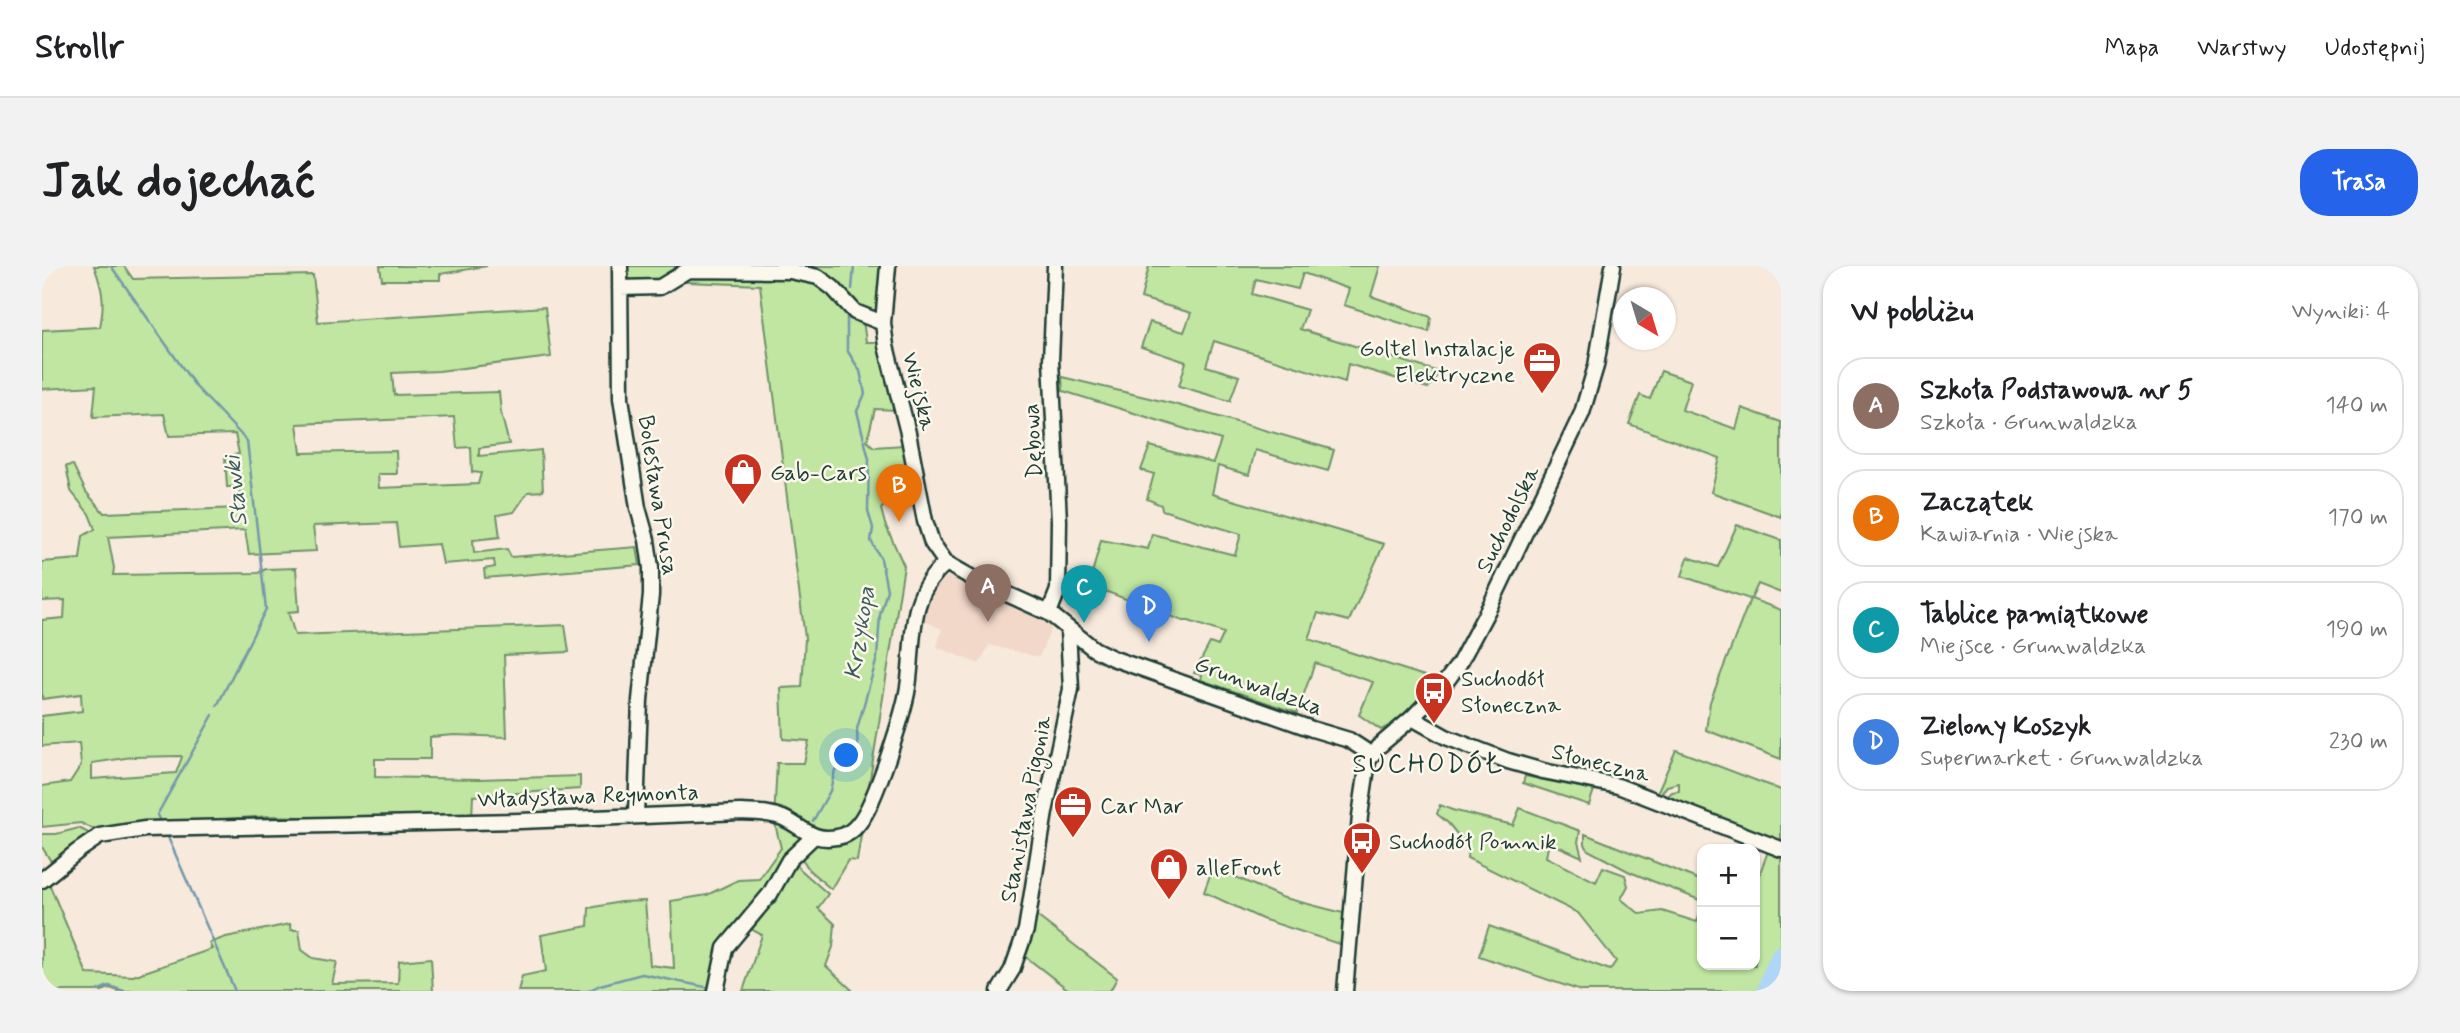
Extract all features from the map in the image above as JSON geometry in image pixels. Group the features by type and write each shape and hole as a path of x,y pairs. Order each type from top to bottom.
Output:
{"street":[{"name":"Bolesława Prusa","path":"620,266 622,404 638,509 647,540 651,568 640,700 636,815"},
{"name":"Wiejska","path":"888,266 883,323 886,346 908,433 925,521 932,543 946,563"},
{"name":"Dębowa","path":"1049,613 1058,590 1059,521 1051,360 1055,266"},
{"name":"Suchodolska","path":"1372,755 1442,687 1459,664 1521,544 1582,413 1596,366 1613,266"},
{"path":"620,288 660,287 688,270 790,271 818,277 833,288 855,312 883,323"},
{"path":"717,986 724,948 771,894 789,860 813,837 836,838 850,833 861,821 889,752 908,688 912,636 921,593 929,579 946,563"},
{"name":"Grunwaldzka","path":"946,563 976,580 1049,613 1094,649 1112,658 1349,740 1372,755"},
{"name":"Stanisława Pigonia","path":"999,991 1012,970 1026,930 1045,812 1071,688 1068,629"},
{"name":"Słoneczna","path":"1412,718 1446,737 1497,757 1543,771 1618,786 1781,849"},
{"path":"1345,991 1360,816 1368,761 1372,755"},
{"name":"Władysława Reymonta","path":"42,880 100,836 145,829 520,821 636,815 769,814 784,818 813,837"}],"shaded area":[{"path":"951,575 1053,624 1039,657 989,645 979,664 937,647 942,629 922,620 938,583"}],"green space":[{"path":"94,266 124,266 133,279 313,275 318,322 545,307 551,357 439,371 392,373 394,395 499,392 509,444 479,448 479,456 541,450 543,491 528,492 514,512 497,515 500,537 473,540 474,553 507,549 511,557 637,547 640,565 485,578 484,569 495,567 494,560 443,564 439,544 399,547 396,523 313,526 316,551 249,554 245,530 108,537 113,575 258,573 266,569 296,568 299,611 288,612 295,635 565,625 569,652 504,655 507,737 430,737 430,759 375,759 375,777 479,779 580,776 580,789 473,796 472,818 423,815 331,818 269,816 145,825 101,833 81,823 42,827 42,786 70,782 81,765 79,743 42,746 42,716 82,711 81,694 42,699 42,620 64,618 65,600 42,601 42,562 80,559 83,536 95,529 89,514 71,491 66,466 73,465 86,492 104,513 241,508 239,487 227,487 225,456 239,454 235,434 169,436 164,414 93,417 96,386 42,389 42,330 100,327 103,303","holes":["454,417 457,448 471,447 472,472 481,473 478,484 379,488 378,474 397,474 396,451 301,453 297,424","181,756 182,757 176,773 92,779 92,763 132,757"]},
{"path":"380,266 487,266 440,274 440,280 382,280"},
{"path":"626,266 882,266 878,317 862,313 866,342 880,342 897,410 875,409 867,441 874,447 904,445 910,466 902,470 909,498 885,505 881,509 904,566 857,861 848,860 831,889 810,871 801,857 805,852 792,850 763,898 720,948 711,991 518,991 522,976 546,971 541,935 588,926 589,908 620,902 645,901 650,965 674,968 671,901 707,895 738,880 759,879 781,848 774,820 777,763 804,763 809,741 783,739 781,688 802,687 805,638 760,285 662,281 643,286 626,276"},
{"path":"1149,266 1380,266 1371,296 1431,317 1429,332 1344,305 1349,289 1303,273 1298,289 1256,279 1252,294 1307,310 1300,329 1439,372 1428,388 1348,364 1345,382 1214,341 1206,366 1239,376 1230,401 1179,386 1186,362 1141,347 1150,322 1184,332 1191,313 1141,298"},
{"path":"1661,371 1691,381 1682,410 1736,429 1742,408 1781,422 1781,517 1711,492 1720,458 1629,424 1640,395 1650,399"},
{"path":"1062,377 1174,404 1334,450 1328,471 1255,450 1249,475 1218,466 1212,494 1384,544 1349,621 1318,613 1309,639 1437,680 1396,722 1381,730 1359,715 1373,682 1315,663 1297,713 1201,680 1202,675 1194,673 1210,643 1218,646 1224,633 1183,621 1089,585 1101,540 1148,549 1152,534 1235,555 1241,534 1162,510 1161,505 1147,499 1154,474 1141,470 1150,446 1213,463 1221,440 1063,391"},
{"path":"1737,525 1781,540 1781,593 1758,584 1751,599 1781,610 1781,759 1706,730 1710,702 1750,599 1682,576 1688,557 1718,567"},
{"path":"1676,750 1781,790 1781,978 1771,991 1581,991 1479,956 1489,926 1610,970 1616,961 1578,913 1467,858 1468,847 1437,814 1440,805 1513,825 1520,808 1580,831 1578,842 1582,857 1549,842 1546,857 1596,882 1603,867 1625,875 1628,886 1621,899 1640,914 1662,911 1697,922 1697,970 1760,970 1760,873 1769,838 1671,801 1667,797 1672,792 1679,791 1679,783 1667,786 1660,794 1657,793"},
{"path":"1525,776 1594,790 1589,805 1523,783"},
{"path":"79,828 94,836 52,863 42,847 42,834 56,834"},
{"path":"1585,834 1697,879 1697,899 1630,872 1588,850"},
{"path":"792,862 828,894 818,908 835,924 833,947 826,966 853,991 743,991 762,935 747,927"},
{"path":"1213,867 1281,897 1343,913 1342,945 1262,919 1204,892"},
{"path":"48,881 87,974 133,976 212,949 209,943 226,937 290,924 291,930 299,930 302,950 313,958 337,962 332,984 398,983 399,961 431,958 433,991 118,991 110,988 102,991 42,991 42,886"},
{"path":"1033,913 1117,978 1110,991 1070,991 1022,954"}],"waterway":[{"name":"Stawki","path":"111,266 196,387 247,441 266,609 217,706"},
{"name":"Krzykopa","path":"852,289 854,266"},
{"name":"Krzykopa","path":"813,821 830,791 835,770 858,756 857,729 877,658 880,615 887,590 881,559 871,541 873,528 868,511 869,459 857,411 865,394 860,371 847,350 847,315"},
{"path":"160,821 157,815 213,715"},
{"path":"167,835 235,991"},
{"name":"Krzykopa","path":"784,856 793,846"},
{"name":"Krzykopa","path":"721,944 731,930"},
{"path":"1766,991 1781,954"},
{"path":"588,991 600,985 642,974 710,988"},
{"path":"97,991 109,986 124,991"}],"place":[{"name":"Goltel Instalacje Elektryczne","path":"1542,395"},
{"name":"Gab-Cars","path":"743,506"},
{"name":"Zaczątek","path":"899,522"},
{"name":"Szkoła Podstawowa nr 5","path":"988,622"},
{"name":"Tablice pamiątkowe","path":"1084,623"},
{"name":"Zielony Koszyk","path":"1149,642"},
{"name":"Suchodół Słoneczna","path":"1434,725"},
{"name":"Car Mar","path":"1073,839"},
{"name":"Suchodół Pomnik","path":"1362,875"},
{"name":"alleFront","path":"1169,901"}],"district":[{"name":"SUCHODÓŁ","path":"1428,763"}]}
